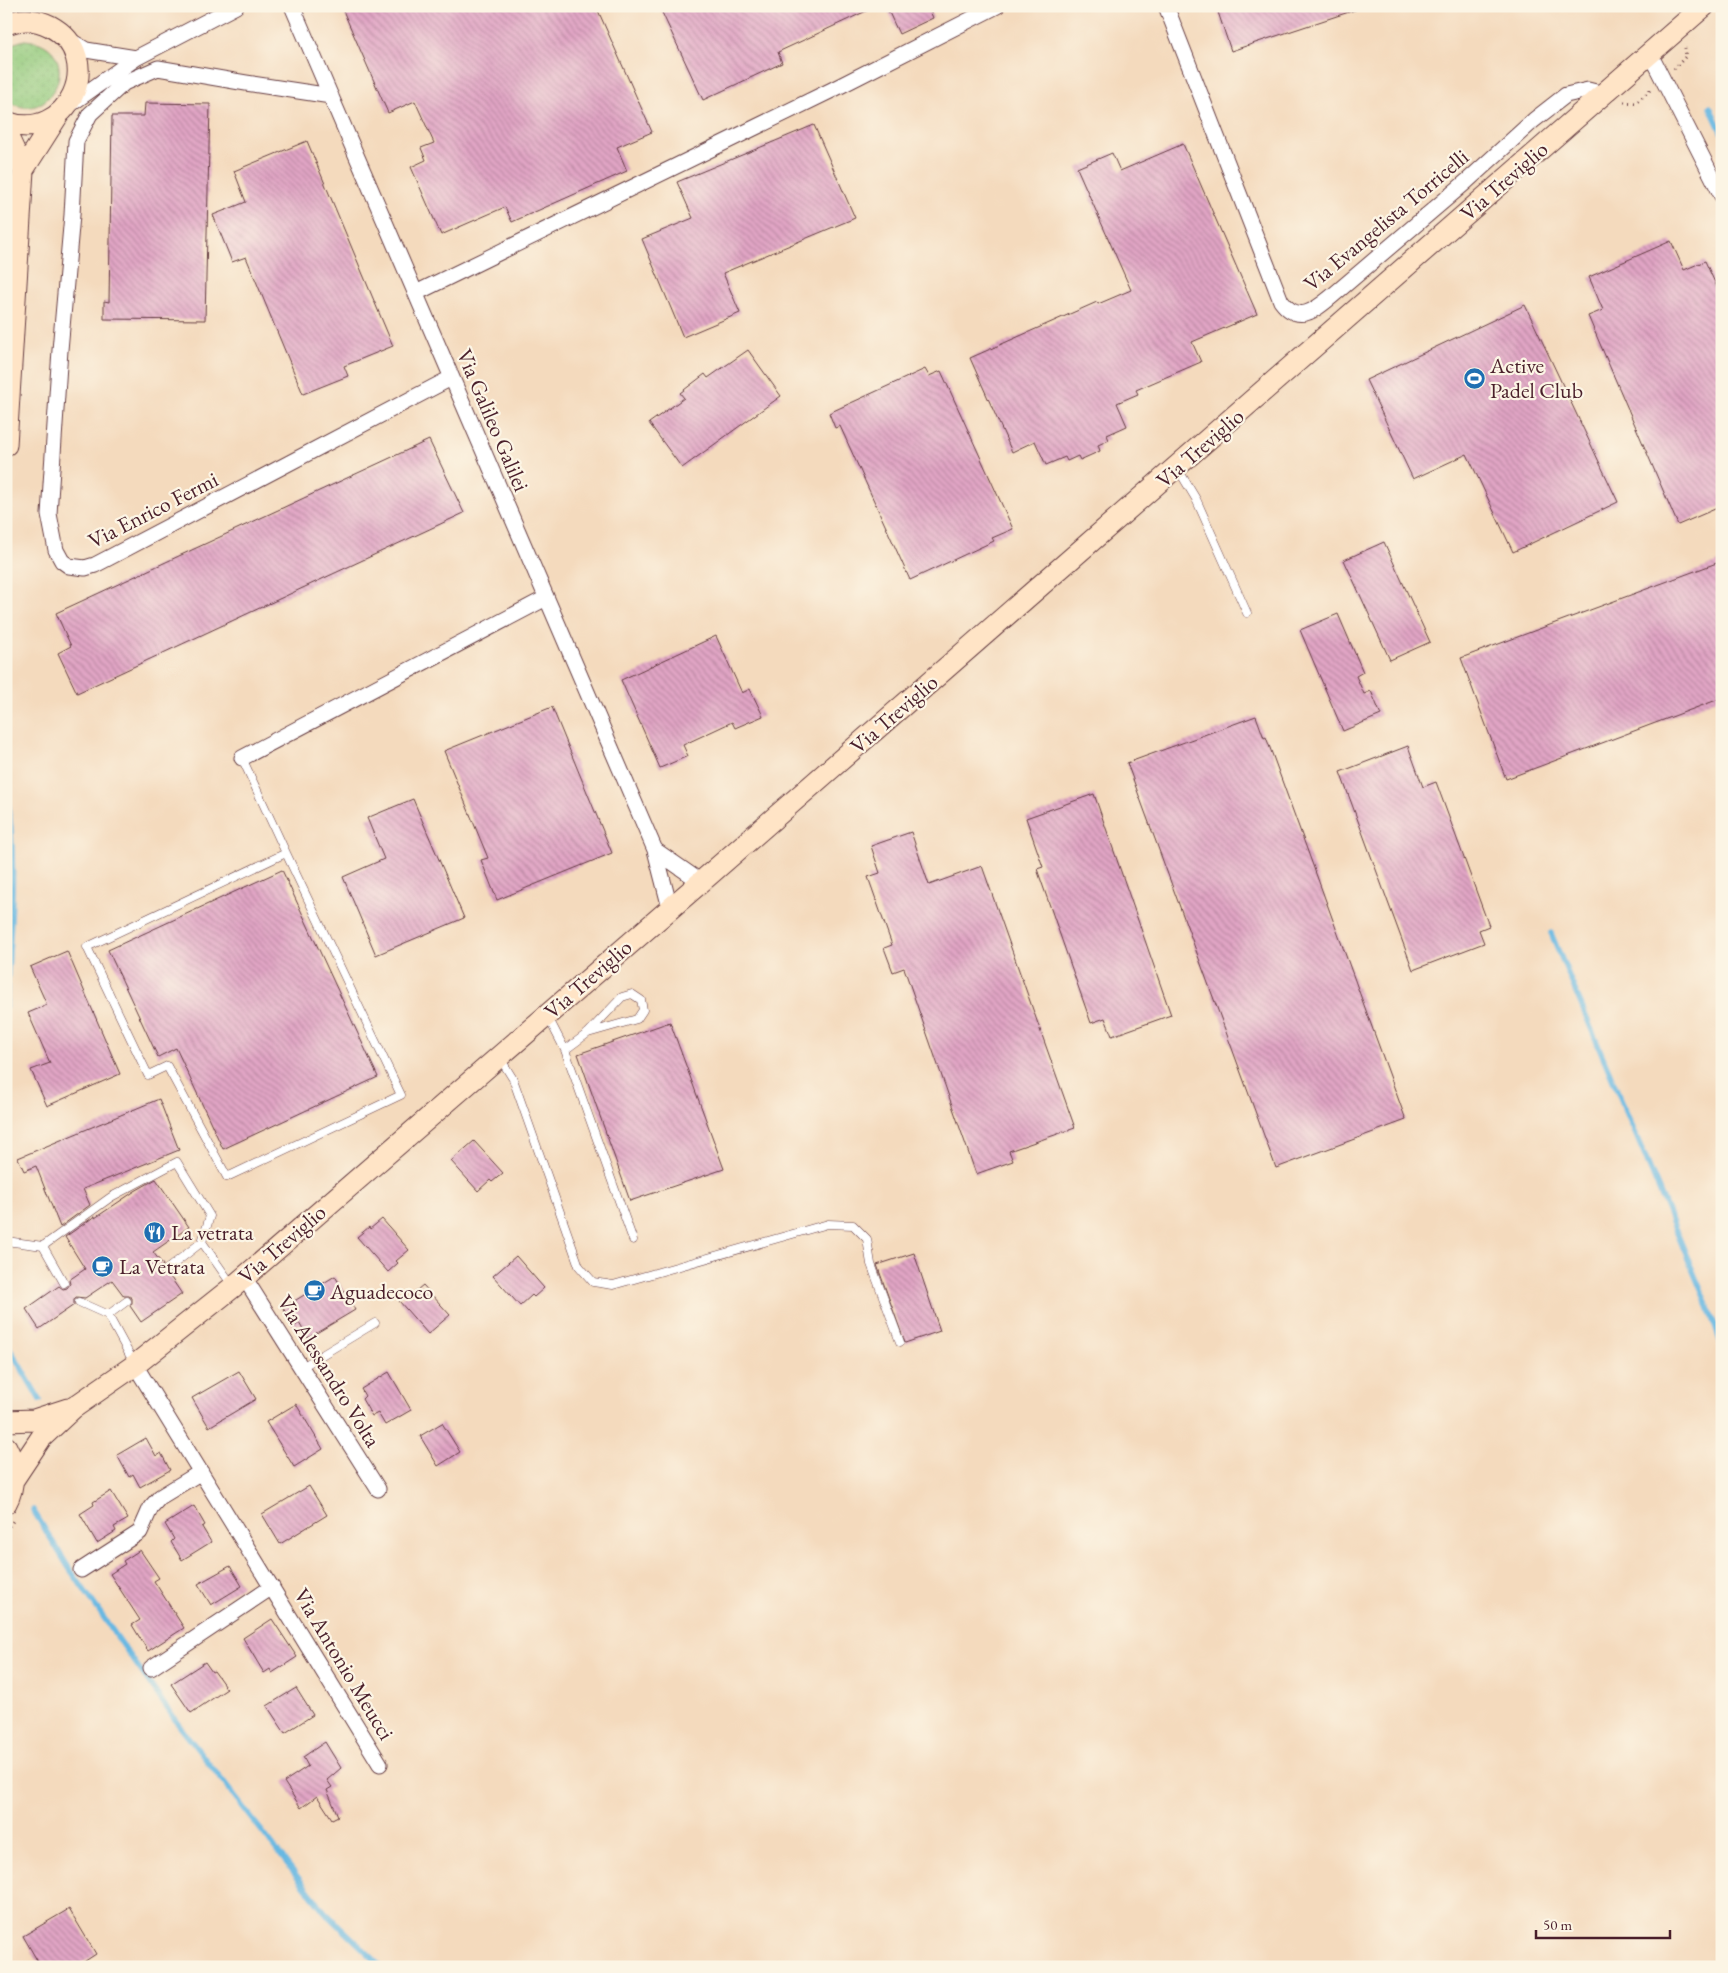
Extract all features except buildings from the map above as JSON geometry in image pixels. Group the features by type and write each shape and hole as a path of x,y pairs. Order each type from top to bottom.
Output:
{"street":[{"path":"6,10 8,6"},
{"path":"23,170 74,94 78,80 78,64 74,50 42,6"},
{"path":"6,122 24,126 36,125 62,111 136,58 236,6"},
{"name":"Via Galileo Galilei","path":"292,6 655,850 670,908"},
{"path":"416,293 832,90 997,6"},
{"name":"Via Evangelista Torricelli","path":"1166,6 1281,301 1292,312 1302,314 1315,310 1467,181 1534,120 1566,96 1588,90 1604,94"},
{"name":"Via Treviglio","path":"13,1480 41,1438 73,1408 135,1364 238,1282 1177,468 1704,6"},
{"path":"6,24 21,20 33,20 61,34 86,50 136,58"},
{"path":"1650,54 1722,196"},
{"name":"Via Enrico Fermi","path":"331,96 158,68 124,83 90,114 76,141 49,514 56,550 62,560 70,566 85,568 95,564 451,378"},
{"path":"6,133 23,170 6,445"},
{"path":"242,758 546,598"},
{"path":"655,850 701,882"},
{"name":"Via Alessandro Volta","path":"238,1282 302,1367 378,1488"},
{"name":"Via Antonio Meucci","path":"135,1364 380,1764"},
{"name":"Via Treviglio","path":"6,1422 34,1420 73,1408"},
{"path":"6,1447 12,1465 12,1510"},
{"path":"81,1570 140,1532 151,1507 160,1497 201,1472"},
{"name":"Via Antonio Meucci","path":"151,1668 272,1587"}],"lane":[{"path":"1177,468 1196,499 1247,613"},
{"path":"242,758 401,1095 227,1177 167,1066 148,1075 87,946 286,853"},
{"path":"565,1050 588,1034 622,997 632,994 641,1000 643,1010 637,1019 588,1034"},
{"path":"547,1015 565,1050 633,1240"},
{"path":"499,1056 513,1079 579,1266 593,1282 613,1285 828,1224 853,1225 867,1239 871,1264 900,1342"},
{"path":"6,1241 43,1246 111,1197 178,1162 210,1216 202,1242 166,1270"},
{"path":"202,1242 238,1282"},
{"path":"43,1246 64,1283"},
{"path":"108,1315 127,1301"},
{"path":"79,1302 108,1315 135,1364"},
{"path":"302,1367 375,1323"}],"path":[{"path":"6,1530 12,1510"}],"green space":[{"path":"24,40 44,45 55,55 59,69 57,84 50,96 38,105 23,107 6,100 6,46"}],"waterway":[{"path":"1710,107 1722,133"},
{"path":"6,792 10,818 13,871 6,1006"},
{"path":"1551,933 1709,1309 1722,1346"},
{"path":"6,1342 40,1400"},
{"path":"33,1510 69,1568 178,1724 325,1912 382,1967"}],"place":[{"name":"Active Padel Club","path":"1474,378"},
{"name":"La vetrata","path":"155,1232"},
{"name":"La Vetrata","path":"103,1266"},
{"name":"Aguadecoco","path":"314,1291"}]}
